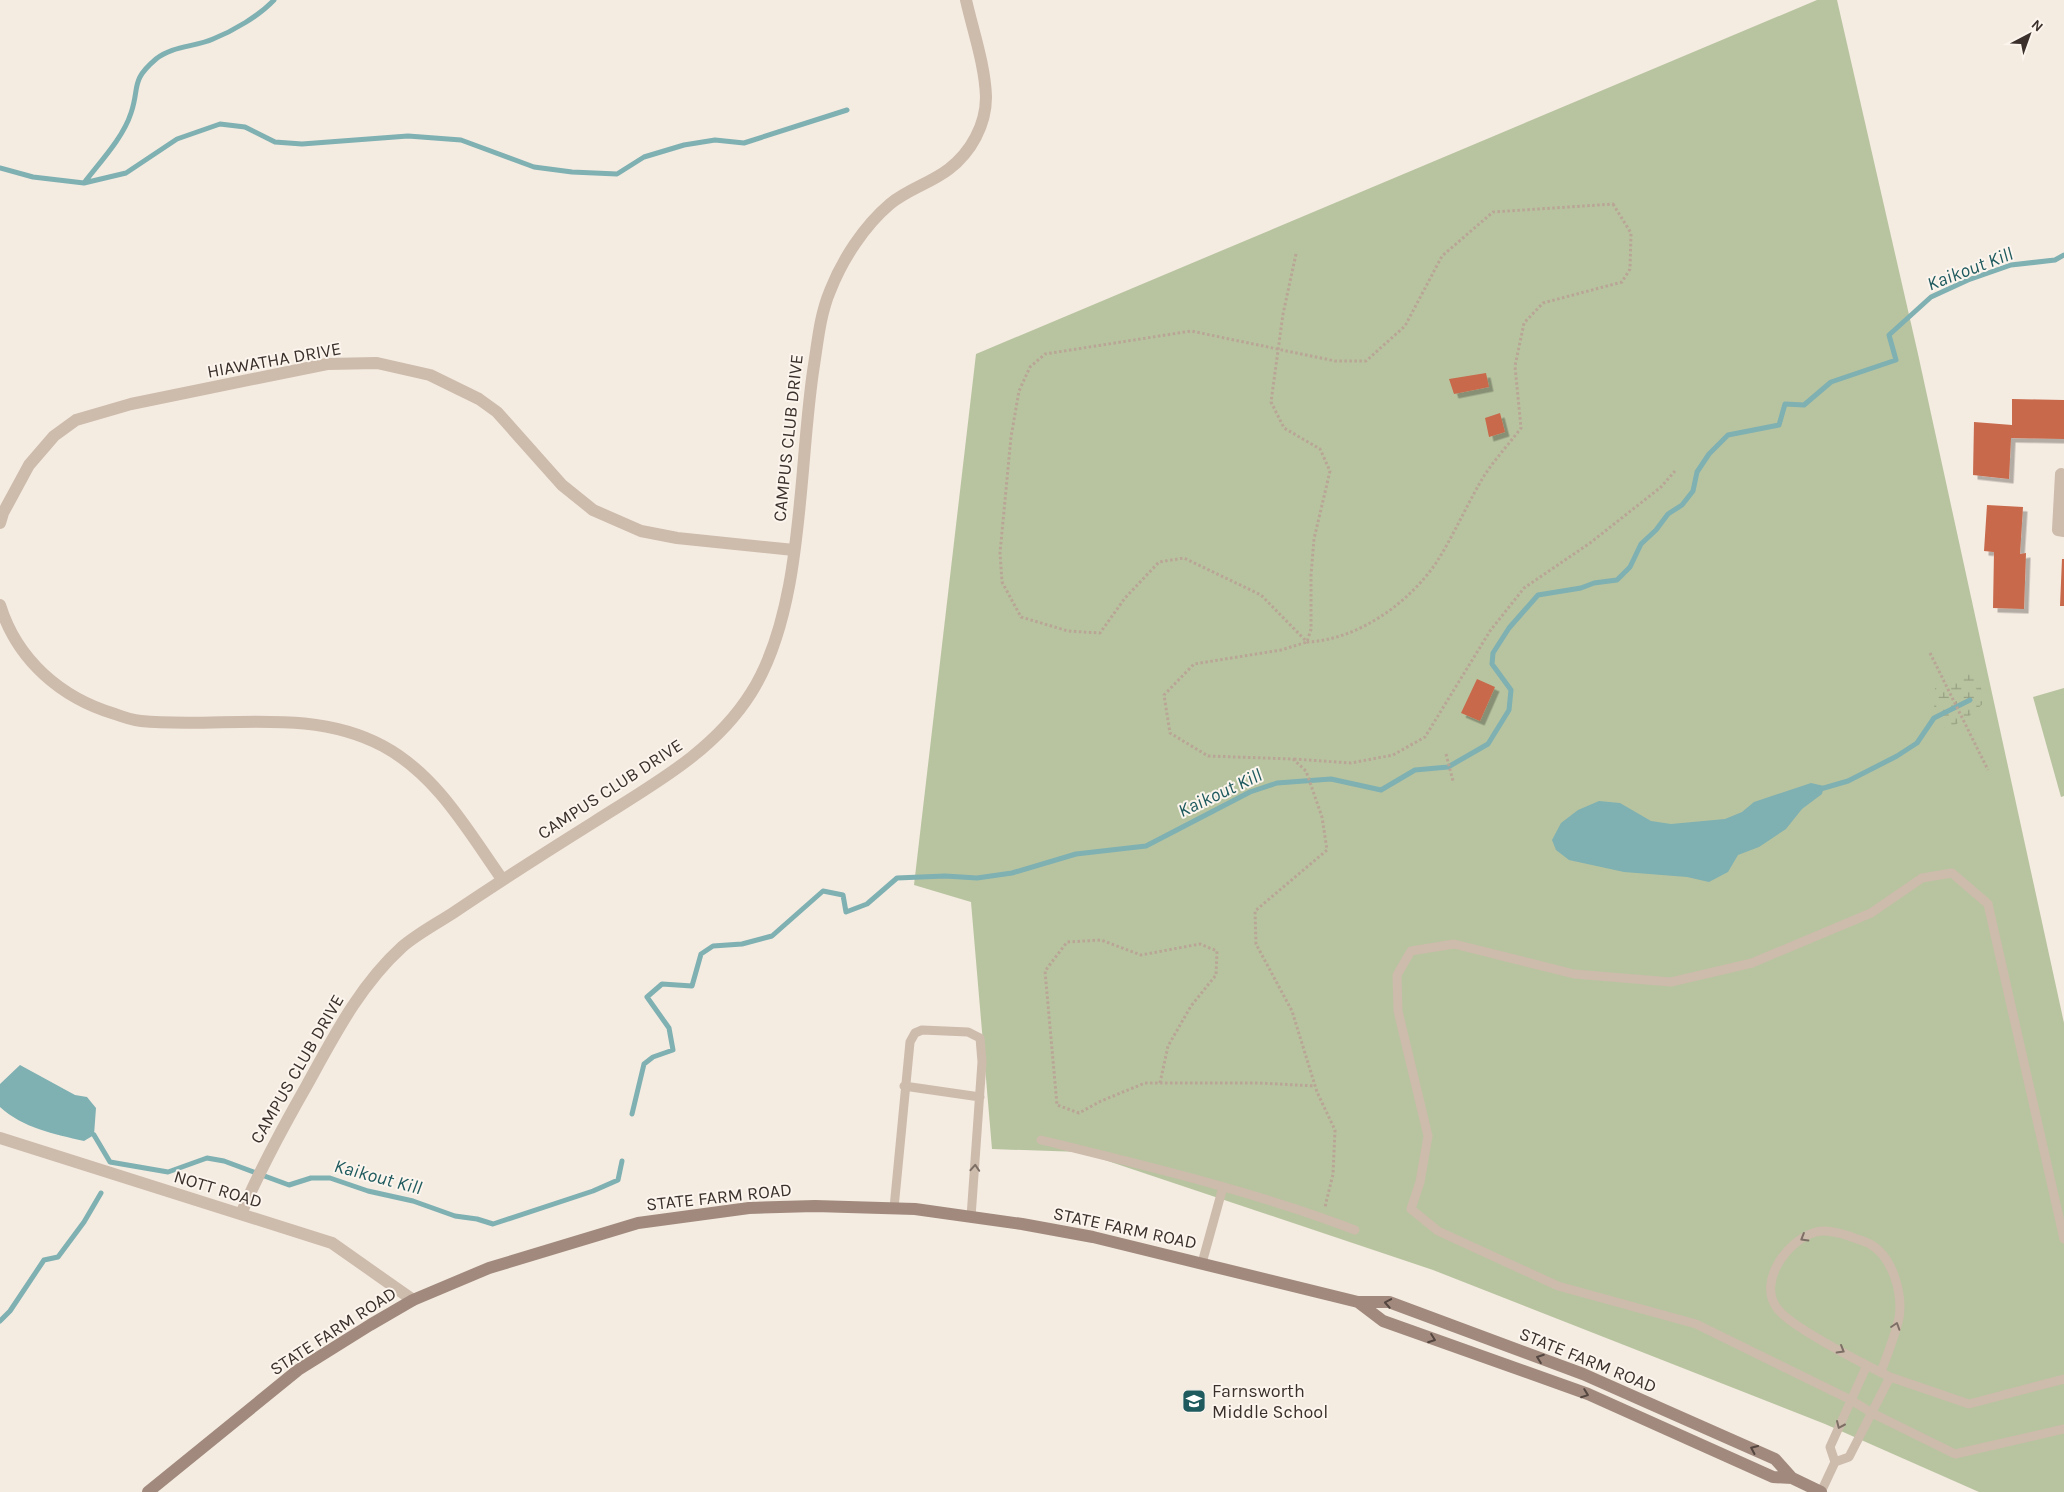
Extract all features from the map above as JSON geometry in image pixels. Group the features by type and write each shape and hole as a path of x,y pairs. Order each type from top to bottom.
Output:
{"main road":[{"name":"STATE FARM ROAD","path":"148,1492 298,1370 370,1324 413,1300 489,1268 638,1223 749,1208 815,1206 915,1209 1094,1237 1358,1302 1389,1302 1583,1374 1775,1458 1792,1478 1815,1491"},
{"name":"STATE FARM ROAD","path":"1358,1302 1383,1321 1588,1394 1773,1477 1792,1478"}],"street":[{"name":"CAMPUS CLUB DRIVE","path":"241,1214 260,1169 342,1021 371,980 404,946 502,880 685,764 736,714 752,691 775,644 782,618 794,550 811,383 820,321 830,289 871,222 904,194 948,170 976,139 982,121 986,100 984,76 966,0"},
{"name":"HIAWATHA DRIVE","path":"0,523 3,512 29,465 54,436 76,420 131,404 327,364 378,363 430,375 480,399 497,412 562,485 593,510 641,531 677,538 794,550"},
{"path":"2064,474 2060,474 2058,530 2064,531"},
{"path":"0,605 5,623 29,661 45,678 77,700 102,710 139,721 269,722 317,726 354,734 383,746 422,773 443,797 502,880"},
{"name":"NOTT ROAD","path":"0,1138 332,1243 385,1278 413,1300"}],"lane":[{"path":"2064,1239 1988,904 1952,874 1922,878 1872,912 1752,963 1672,982 1574,974 1454,944 1412,951 1398,975 1398,1011 1428,1136 1420,1182 1411,1209 1438,1231 1558,1286 1696,1324 1852,1400 1872,1413 1956,1454 2064,1429"},
{"path":"894,1208 904,1086 910,1042 915,1034 922,1030 968,1032 980,1038 982,1062 971,1217"},
{"path":"904,1086 980,1097"},
{"path":"1041,1140 1223,1186 1355,1230"},
{"path":"1202,1263 1223,1186"},
{"path":"1881,1372 1899,1318 1899,1293 1892,1268 1871,1244 1837,1232 1816,1232 1799,1239 1774,1268 1769,1292 1777,1309 1793,1322 1867,1365 1890,1377 1969,1404 2064,1379"},
{"path":"1835,1462 1830,1447 1867,1365"},
{"path":"1815,1491 1835,1462 1849,1457 1890,1377"}],"path":[{"path":"1307,642 1261,596 1184,558 1159,562 1126,598 1100,633 1068,631 1021,617 1002,582 1000,553 1011,437 1019,391 1030,367 1045,354 1191,331 1335,361 1366,361 1405,326 1442,256 1493,212 1613,204 1631,233 1630,269 1622,282 1543,303 1524,323 1515,366 1521,428 1485,475 1435,564 1408,596 1372,622 1325,641 1307,642 1280,650 1194,664 1164,695 1170,734 1208,756 1351,763 1393,755 1425,737 1490,631 1524,588 1590,543 1661,487 1676,471"},
{"path":"1296,254 1283,314 1271,402 1284,428 1320,449 1330,472 1314,539 1310,575 1311,629 1307,642"},
{"path":"1930,653 1988,770"},
{"path":"1446,754 1453,781"},
{"path":"1293,759 1306,771 1315,794 1322,817 1327,850 1255,911 1256,944 1292,1010 1315,1086 1335,1130 1333,1174 1323,1218"},
{"path":"1160,1083 1168,1046 1191,1006 1216,975 1217,951 1200,944 1141,955 1101,940 1067,942 1045,971 1057,1105 1080,1113 1101,1101 1145,1083 1160,1083 1260,1083 1315,1086"}],"green space":[{"path":"1817,0 1837,0 1918,354 2064,1023 2064,1492 1979,1492 1825,1424 1433,1270 1081,1152 992,1149 971,902 914,885 976,354"},
{"path":"1972,671 1987,700 1968,717 1946,730 1934,711 1935,688"},
{"path":"2064,688 2064,796 2061,797 2033,697"}],"water":[{"path":"1811,783 1824,786 1822,794 1802,809 1786,829 1759,847 1738,855 1728,872 1709,882 1687,877 1624,872 1569,860 1556,850 1552,840 1561,823 1578,810 1599,801 1620,803 1651,821 1671,824 1725,819 1742,812 1754,802"},
{"path":"20,1065 75,1095 87,1097 96,1108 94,1135 84,1141 50,1133 19,1120 0,1107 0,1084"}],"building":[{"path":"1486,373 1489,387 1454,394 1449,379"},
{"path":"2012,399 2064,400 2064,439 2011,438 2009,479 1973,475 1974,422 2012,425"},
{"path":"1500,413 1505,432 1489,437 1485,418"},
{"path":"1987,505 2023,507 2020,554 2026,553 2024,609 1993,608 1994,552 1984,551"},
{"path":"2062,559 2064,559 2064,606 2060,606"},
{"path":"1477,679 1495,687 1480,721 1461,713"}],"waterway":[{"path":"0,168 33,177 84,183 123,132 134,104 139,79 142,73 156,59 176,49 206,42 229,32 253,17 274,0"},
{"path":"84,183 126,173 177,139 220,124 245,127 275,142 302,144 408,136 461,140 534,167 572,172 617,174 644,157 684,145 715,140 744,143 847,110"},
{"name":"Kaikout Kill","path":"632,1114 644,1064 653,1057 673,1050 669,1028 647,997 662,984 692,986 701,954 713,946 742,944 772,936 823,891 843,895 846,912 867,904 897,878 945,876 977,878 1012,873 1076,854 1146,846 1250,792 1277,783 1331,779 1381,790 1415,770 1448,767 1488,744 1509,710 1511,690 1492,664 1493,653 1509,628 1538,595 1617,580 1630,567 1641,544 1656,530 1668,514 1682,505 1693,491 1697,472 1709,454 1728,435 1779,425 1785,404 1804,405 1831,382 1896,360 1889,335 1931,297 1968,280 2011,265 2055,260 2064,255"},
{"path":"1817,790 1848,781 1897,756 1917,743 1934,718 1970,700"},
{"name":"Kaikout Kill","path":"94,1135 110,1162 168,1172 207,1158 224,1161 289,1185 311,1178 330,1178 368,1191 413,1201 455,1216 477,1219 493,1224 593,1191 618,1180 622,1161"},
{"name":"Kaikout Kill","path":"0,1321 10,1311 44,1260 58,1257 84,1222 101,1193"}],"place":[{"name":"Farnsworth Middle School","path":"1194,1401"}]}
